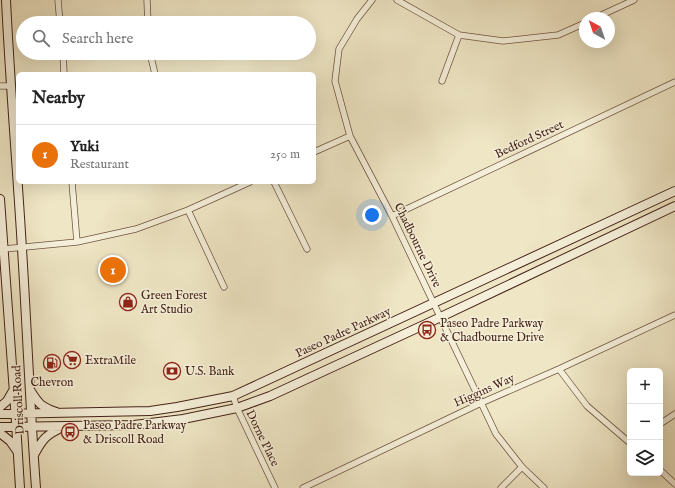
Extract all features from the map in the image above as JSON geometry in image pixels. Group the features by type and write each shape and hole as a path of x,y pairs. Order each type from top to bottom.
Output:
{"main road":[{"name":"Driscoll Road","path":"6,0 16,167"},
{"name":"Driscoll Road","path":"17,184 30,388 30,414 36,488"},
{"name":"Paseo Padre Parkway","path":"0,414 61,414 150,411 233,396 675,191"},
{"name":"Driscoll Road","path":"0,199 20,488"},
{"path":"0,427 134,425 177,420 237,408 270,396 675,206"},
{"path":"30,388 38,403 61,414"},
{"path":"0,407 7,401 14,389"},
{"path":"33,456 45,437 67,426"},
{"path":"0,433 10,441 18,452"}],"street":[{"path":"58,0 59,16"},
{"path":"147,0 148,16"},
{"name":"Chadbourne Drive","path":"372,0 357,18 339,50 335,81 350,136 392,216 496,434 522,467 544,488"},
{"path":"397,0 459,35 503,42 558,35 579,25"},
{"path":"608,12 634,0"},
{"path":"442,81 459,35"},
{"path":"63,60 64,72"},
{"path":"152,60 155,72"},
{"name":"Bedford Street","path":"392,216 675,82"},
{"path":"0,86 10,86"},
{"path":"316,151 350,136"},
{"path":"72,184 77,242"},
{"path":"4,249 77,242 136,229 188,210 246,184"},
{"path":"275,184 307,248"},
{"path":"188,210 224,287"},
{"name":"Higgins Way","path":"303,488 481,403 560,369 675,315"},
{"path":"560,369 587,406 627,440"},
{"name":"Dorne Place","path":"233,396 237,408 275,488"},
{"path":"663,422 675,414"},
{"path":"501,488 522,467"},
{"path":"663,473 675,484"}],"place":[{"name":"Yuki","path":"113,270"},
{"name":"Green Forest Art Studio","path":"128,302"},
{"name":"Paseo Padre Parkway & Chadbourne Drive","path":"427,330"},
{"name":"ExtraMile","path":"72,360"},
{"name":"Chevron","path":"52,363"},
{"name":"U.S. Bank","path":"172,371"},
{"name":"Paseo Padre Parkway & Driscoll Road","path":"70,432"}]}
